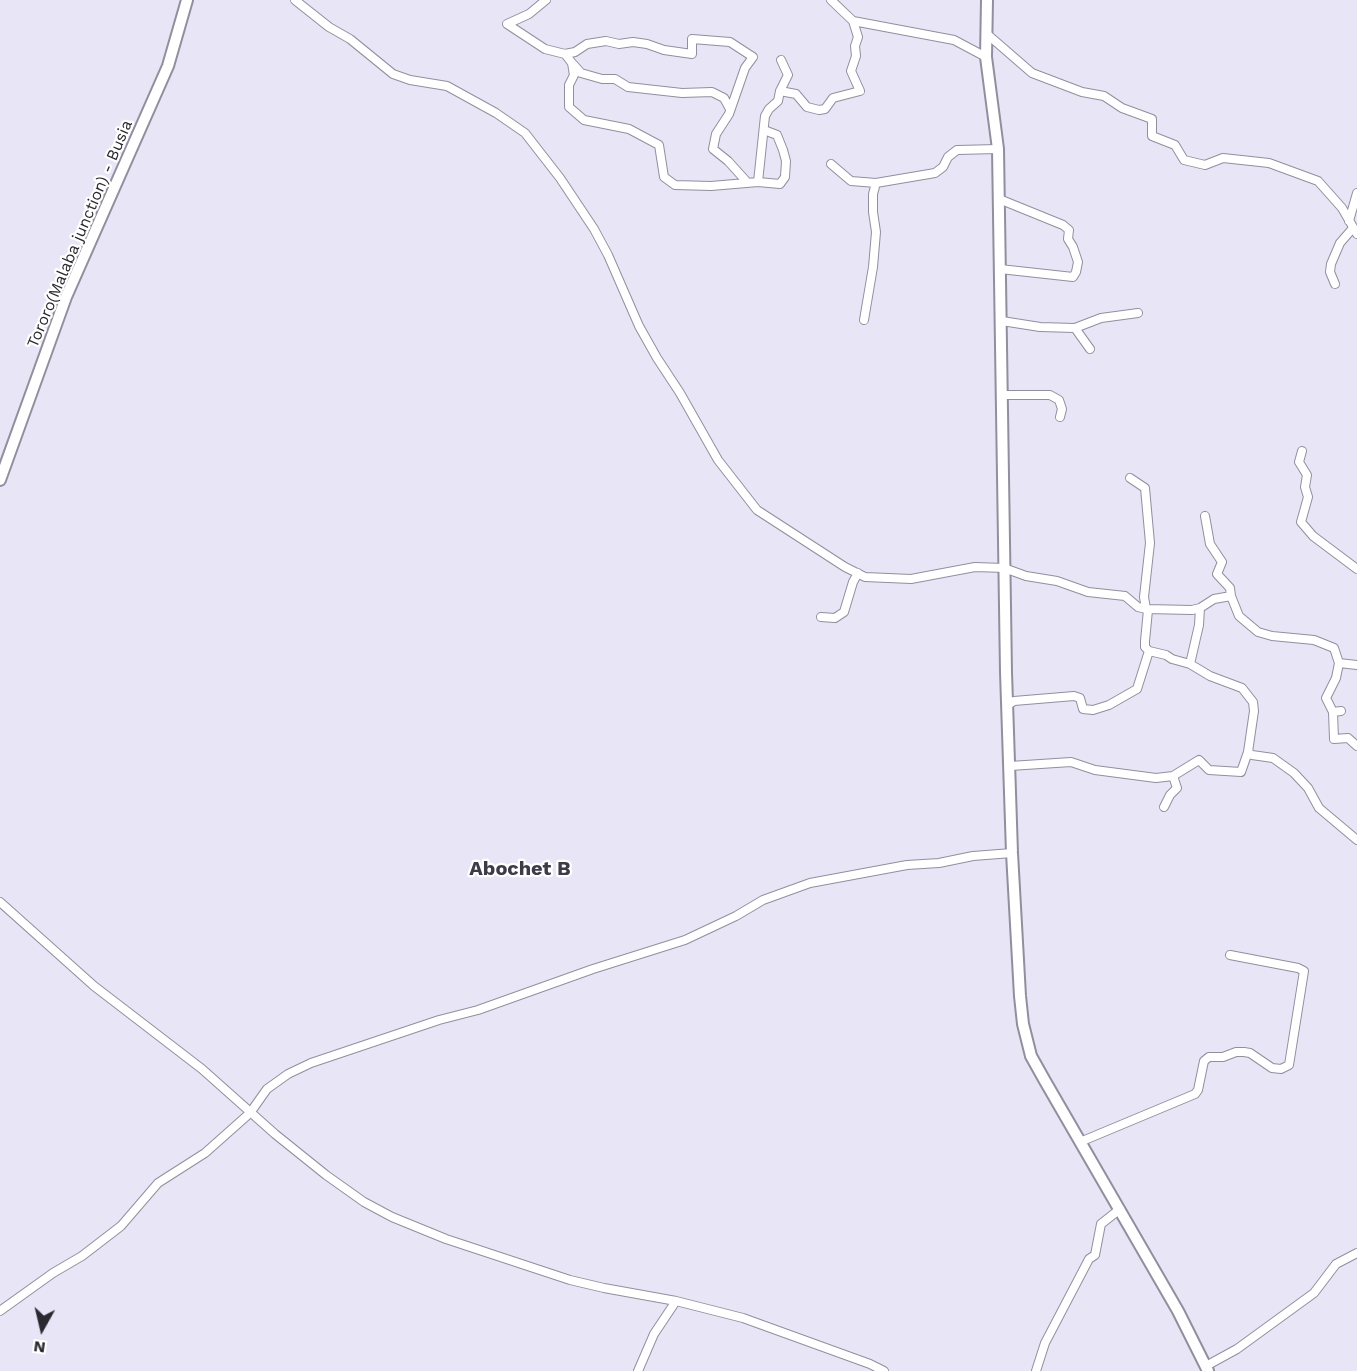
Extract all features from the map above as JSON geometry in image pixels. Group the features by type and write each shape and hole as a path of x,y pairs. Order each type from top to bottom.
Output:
{"main road":[{"name":"Tororo(Malaba junction) - Busia","path":"0,480 66,297 168,66 187,0"},
{"path":"987,0 986,57 998,149 1012,853 1020,996 1026,1042 1045,1081 1178,1311 1207,1369"}],"street":[{"path":"295,0 329,27 350,39 393,74 410,80 447,86 496,113 525,133 560,178 594,229 639,326 705,439 735,484 757,510 845,567 875,578 911,579 975,567 1005,568 1026,576 1058,581 1088,592 1125,596 1138,607 1147,610 1200,608 1214,599 1231,596"},
{"path":"546,0 529,14 507,24 545,49 566,54 575,52 587,44 606,41 619,44 633,42 647,44 664,50 692,54 692,39 730,42 753,57 745,68 730,109 716,134 713,148 747,182"},
{"path":"780,91 796,94 807,107 819,110 825,109 832,98 860,92 851,71 856,56 855,46 858,37 853,21 831,0"},
{"path":"853,21 954,40 986,57"},
{"path":"987,34 1032,73 1082,92 1104,96 1122,108 1152,119 1152,136 1175,145 1184,160 1205,165 1223,158 1251,160 1269,163 1318,181 1342,208 1353,227"},
{"path":"566,54 581,73 602,79 615,79 627,87 682,93 712,92 724,98 730,109"},
{"path":"758,182 765,116 778,101 788,75 781,60"},
{"path":"572,63 574,75 569,85 570,107 584,120 629,129 659,145 664,177 675,185 782,183 785,177 786,161 777,135 764,130"},
{"path":"831,164 850,181 876,183 934,173 943,167 948,157 957,150 998,149"},
{"path":"864,320 873,267 876,232 873,194 876,183"},
{"path":"1335,284 1330,272 1331,264 1340,243 1353,227 1357,194"},
{"path":"999,199 1063,225 1069,230 1068,239 1077,253 1078,262 1073,277 1000,269"},
{"path":"1002,321 1040,327 1075,328 1101,318 1138,313"},
{"path":"1075,328 1090,349"},
{"path":"1003,395 1050,395 1059,400 1062,409 1060,417"},
{"path":"1302,451 1299,462 1307,475 1305,487 1308,497 1301,522 1313,536 1357,569"},
{"path":"1010,766 1071,762 1095,770 1156,778 1173,776 1199,759 1209,770 1241,772 1248,752 1254,719 1252,702 1242,688 1210,676 1190,664 1149,651 1145,647 1147,610 1143,597 1150,543 1145,488 1130,478"},
{"path":"1205,516 1210,544 1222,562 1217,574 1230,588 1239,616 1258,632 1272,636 1323,642 1337,651 1339,663 1336,678 1326,698 1337,712 1334,738 1348,738 1356,743"},
{"path":"821,617 835,618 844,612 858,573"},
{"path":"1190,664 1199,625 1200,608"},
{"path":"1008,705 1014,701 1074,696 1080,698 1083,709 1109,705 1137,689 1149,651"},
{"path":"1339,663 1357,665"},
{"path":"1248,752 1252,755 1273,758 1289,768 1308,788 1319,808 1357,840"},
{"path":"1164,807 1170,795 1177,788 1173,776"},
{"path":"0,1311 53,1273 82,1256 121,1226 158,1183 205,1153 250,1113 267,1089 288,1074 312,1063 685,940 783,891 810,883 890,868 1012,853"},
{"path":"0,902 94,986 201,1069 250,1113 326,1175 364,1202 392,1217 446,1239 570,1280 676,1301 743,1318 884,1371"},
{"path":"1080,1142 1195,1094 1198,1090 1204,1061 1209,1057 1223,1057 1236,1052 1244,1052 1250,1053 1272,1068 1281,1069 1289,1065 1304,971 1230,955"},
{"path":"1036,1371 1046,1343 1089,1259 1095,1256 1101,1224 1120,1209"},
{"path":"1207,1369 1314,1293 1336,1264 1357,1253"},
{"path":"638,1371 654,1334 676,1301"}],"district":[{"name":"Abochet B","path":"520,869"}]}
